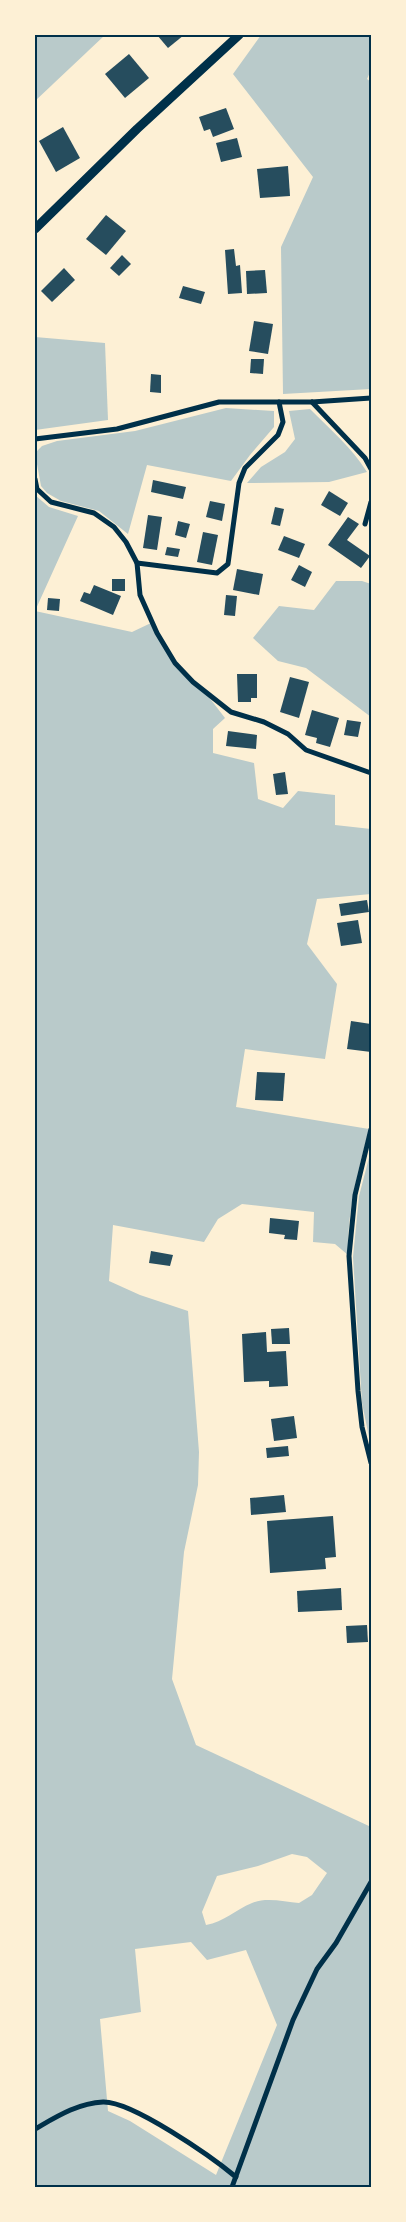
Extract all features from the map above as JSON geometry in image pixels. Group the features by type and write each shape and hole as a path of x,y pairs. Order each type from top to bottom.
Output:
{"street":[{"path":"35,229 137,129 239,35"},
{"path":"35,439 117,429 220,402 312,402 371,398"},
{"path":"137,562 216,573 228,564 239,483 245,468 278,435 282,422 279,402"},
{"path":"312,402 366,458 371,469"},
{"path":"35,479 37,489 51,502 94,513 114,527 126,542 137,562 140,595 174,663 193,682 231,712 264,722 288,734 306,750 371,773"},
{"path":"364,524 371,502"},
{"path":"371,1129 355,1195 349,1256 358,1391 362,1427 371,1463"},
{"path":"232,2187 293,2020 317,1969 336,1943 371,1882"},
{"path":"35,2129 80,2106 104,2102 128,2107 193,2146 236,2177"}],"shaded area":[{"path":"35,35 105,35 35,101"},
{"path":"261,35 371,35 371,70 367,79 371,82 371,389 283,394 281,247 313,177 233,74"},
{"path":"35,337 105,343 108,420 35,430"},
{"path":"226,408 274,411 274,427 231,481 147,465 128,534 99,511 61,501 47,493 41,486 35,453 42,446 57,441 135,431"},
{"path":"310,409 348,447 367,472 329,482 247,483 261,467 285,452 295,439 289,411"},
{"path":"35,495 49,507 78,516 35,611"},
{"path":"336,581 362,581 371,584 371,717 306,668 278,661 253,638 279,606 314,610"},
{"path":"35,611 132,632 151,623 174,664 208,696 225,718 213,729 213,753 254,763 258,799 283,808 298,791 335,795 335,825 371,829 371,894 317,899 307,944 337,984 325,1059 245,1049 236,1107 369,1129 351,1207 348,1255 335,1244 313,1242 314,1212 242,1204 218,1219 204,1242 113,1225 109,1281 140,1295 188,1311 199,1452 198,1485 184,1552 172,1679 196,1745 371,1827 371,2187 35,2187","holes":["292,1854 307,1857 327,1873 312,1895 299,1903 269,1900 257,1901 206,1925 202,1912 217,1876 258,1866","191,1942 207,1960 246,1950 277,2025 216,2175 130,2121 108,2111 100,2019 141,2012 135,1949"]},
{"path":"371,1150 371,1447 362,1403 353,1257 359,1196"}],"building":[{"path":"157,35 184,35 168,48"},
{"path":"129,54 149,78 125,98 105,74"},
{"path":"226,108 234,129 213,137 210,129 204,131 199,117"},
{"path":"63,127 80,158 56,172 39,141"},
{"path":"237,138 242,157 221,162 216,143"},
{"path":"288,166 290,196 260,198 257,169"},
{"path":"106,215 126,231 106,255 86,239"},
{"path":"234,249 236,266 240,265 242,293 228,294 225,250"},
{"path":"122,255 131,264 119,276 110,268"},
{"path":"64,268 75,280 52,302 41,291"},
{"path":"265,270 267,293 247,294 246,271"},
{"path":"183,286 205,292 201,304 179,298"},
{"path":"254,321 273,324 268,354 249,351"},
{"path":"251,359 264,359 263,374 250,373"},
{"path":"151,374 161,375 161,393 150,392"},
{"path":"153,480 186,487 183,499 151,492"},
{"path":"329,491 348,503 340,516 321,505"},
{"path":"210,501 225,504 222,521 206,517"},
{"path":"275,507 284,509 280,526 271,524"},
{"path":"148,515 162,517 157,550 143,548"},
{"path":"348,517 359,524 347,540 370,556 361,568 328,545"},
{"path":"178,521 190,524 186,538 175,535"},
{"path":"203,532 218,535 212,565 197,562"},
{"path":"284,536 305,544 299,558 278,550"},
{"path":"167,547 180,549 178,557 165,555"},
{"path":"299,565 312,572 305,587 291,580"},
{"path":"237,569 263,574 259,595 233,590"},
{"path":"112,579 125,579 125,591 112,591"},
{"path":"94,585 121,596 113,615 80,601 84,592 90,594"},
{"path":"226,595 237,596 235,616 224,615"},
{"path":"48,598 60,599 59,611 47,610"},
{"path":"237,674 257,674 257,698 251,698 251,702 238,702"},
{"path":"290,677 309,682 299,718 280,712"},
{"path":"312,710 339,718 330,747 316,743 317,738 305,735"},
{"path":"347,720 361,722 358,737 344,735"},
{"path":"228,731 257,735 256,749 226,746"},
{"path":"285,772 288,794 276,795 273,774"},
{"path":"367,900 369,912 341,916 339,904"},
{"path":"358,920 362,943 341,946 337,923"},
{"path":"351,1021 371,1024 371,1052 347,1049"},
{"path":"257,1072 285,1073 283,1101 255,1100"},
{"path":"270,1218 299,1221 297,1240 284,1239 285,1235 269,1233"},
{"path":"151,1251 173,1255 170,1266 149,1263"},
{"path":"289,1328 290,1344 272,1344 271,1329"},
{"path":"266,1332 267,1352 286,1351 288,1386 269,1387 269,1381 244,1382 242,1334"},
{"path":"294,1416 297,1438 274,1441 271,1419"},
{"path":"288,1446 289,1456 267,1458 266,1448"},
{"path":"284,1495 286,1512 251,1515 250,1498"},
{"path":"333,1516 336,1557 325,1558 326,1569 270,1573 267,1521"},
{"path":"341,1588 342,1610 298,1612 297,1591"},
{"path":"367,1625 368,1642 347,1643 346,1626"}]}
